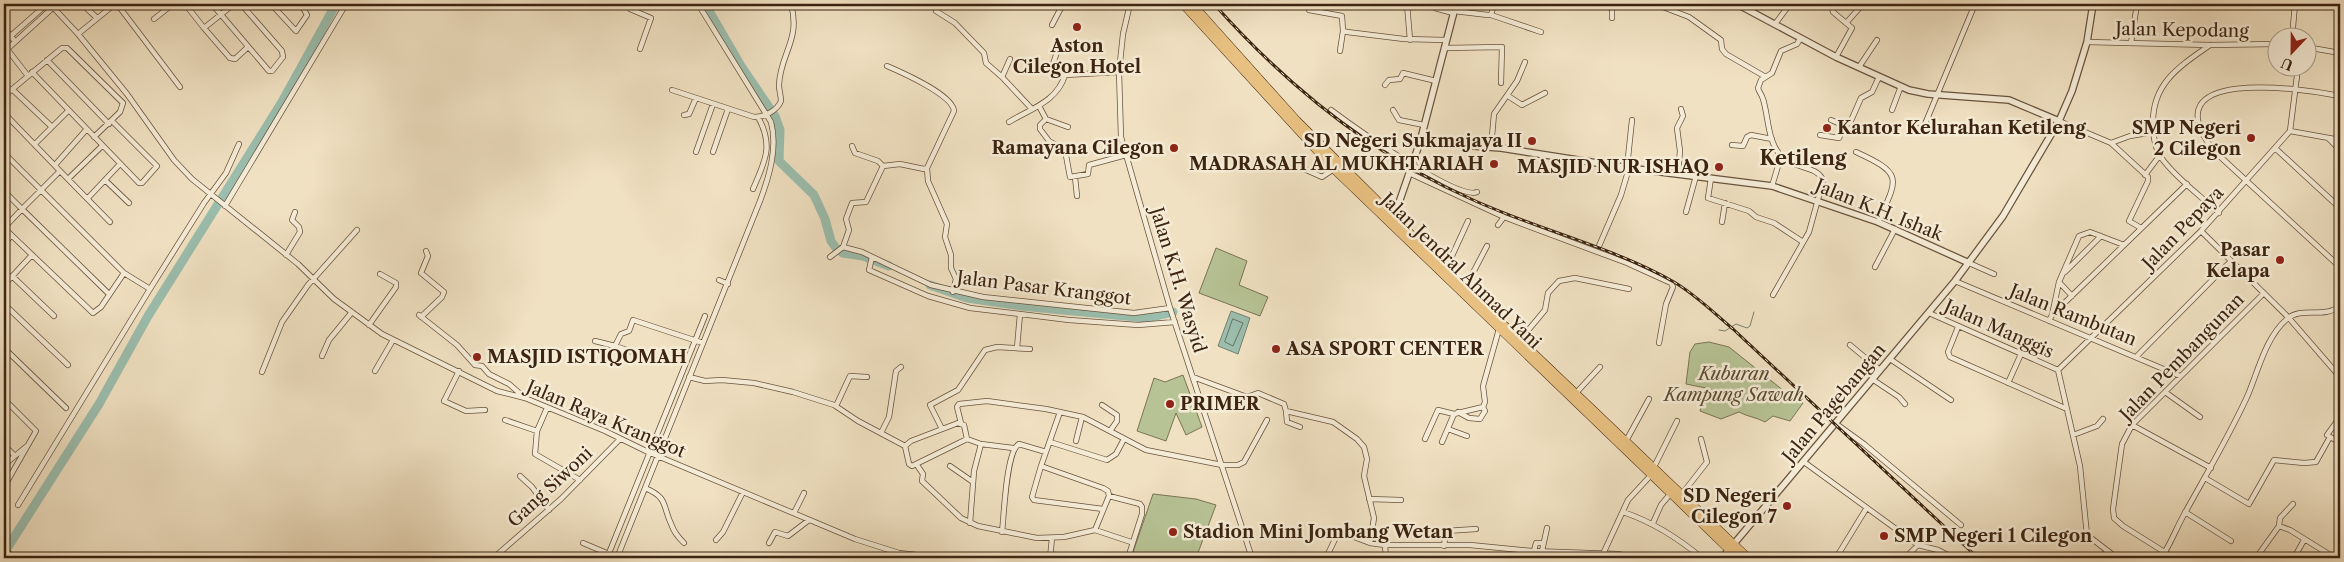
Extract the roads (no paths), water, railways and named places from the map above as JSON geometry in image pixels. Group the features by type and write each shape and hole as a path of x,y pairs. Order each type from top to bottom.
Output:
{"highway":[{"name":"Jalan Jendral Ahmad Yani","path":"1183,4 1334,169 1446,269 1626,441 1672,492 1732,547"},
{"name":"Jalan Jendral Ahmad Yani","path":"1194,4 1298,122 1391,220 1499,329 1653,470 1682,494 1732,547"},
{"path":"1732,547 1738,558"},
{"path":"1732,547 1748,558"},
{"path":"4,552 10,558"}],"street":[{"path":"82,4 97,18"},
{"path":"78,34 116,4 180,87"},
{"path":"154,19 173,4"},
{"path":"186,4 230,58 235,58 248,47"},
{"path":"212,4 271,71 283,57 282,51 241,4"},
{"path":"204,28 234,4"},
{"path":"271,4 296,31 307,15 301,4"},
{"path":"224,205 346,4"},
{"path":"631,4 630,9 651,18 640,49"},
{"path":"617,558 623,529 649,453 727,283 767,181 775,139 772,122 764,115 698,4"},
{"path":"672,90 728,109 764,115 774,110 781,101 779,85 794,29 795,18 792,4"},
{"path":"1052,25 1063,4"},
{"name":"Jalan K.H. Wasyid","path":"1130,4 1123,34 1119,72 1120,122 1126,155 1170,309 1252,558"},
{"path":"1386,4 1420,6"},
{"path":"1407,4 1410,40"},
{"path":"1391,220 1420,142 1456,4"},
{"path":"1491,15 1494,4"},
{"path":"1604,4 1612,9 1612,18"},
{"path":"1736,4 1836,57 1901,86 1921,93 2009,100 2111,143 2149,180 2130,222 2141,228"},
{"path":"1775,24 1790,4"},
{"path":"1833,4 1833,12 1852,26 1852,30 1836,57"},
{"path":"1847,22 1863,4"},
{"path":"1912,130 1923,126 1935,94 1975,4"},
{"name":"Jalan Pagebangan","path":"1722,558 1955,281 2003,216 2059,121 2076,80 2087,42 2093,4"},
{"path":"2131,43 2137,4"},
{"path":"2293,28 2295,4"},
{"path":"2320,4 2340,7"},
{"path":"4,42 52,5"},
{"path":"47,60 157,166 141,183 6,50 52,5"},
{"name":"Jalan Raya Kranggot","path":"52,5 127,94 174,160 214,198 286,255 334,299 369,326 393,340 497,391 525,398 649,453 855,539 891,551 943,558"},
{"path":"1435,8 1454,12 1491,15 1541,32"},
{"path":"1663,8 1689,17 1721,40 1722,49 1726,54 1764,76"},
{"path":"1308,10 1342,16 1343,31 1340,51"},
{"path":"936,11 955,22 984,53 986,63 1032,108"},
{"path":"4,28 15,42"},
{"path":"1343,31 1410,40 1446,40"},
{"path":"1772,295 1812,225 1823,181 1820,175 1788,162 1781,156 1772,139 1766,120 1763,98 1758,88 1764,76 1772,73 1781,51 1797,44 1800,39"},
{"path":"1859,67 1877,40"},
{"name":"Jalan Kepodang","path":"2087,42 2210,45 2266,44"},
{"path":"2210,45 2165,80 2154,105 2153,132 2160,156 2218,213"},
{"path":"1444,48 1502,46 1501,83"},
{"path":"4,96 64,47 122,101 122,108 94,138"},
{"path":"1058,49 1053,64 1056,71 1065,75 1119,72"},
{"path":"2316,49 2340,53"},
{"path":"1002,77 1010,59"},
{"path":"1491,147 1493,117 1508,96 1525,62"},
{"path":"887,66 921,81 954,109 927,168 928,181 947,224 946,237 951,255 951,268 956,278 953,292"},
{"path":"1385,85 1389,80 1400,79 1403,73 1436,81"},
{"path":"1009,122 1032,108 1039,106 1057,92 1065,75"},
{"path":"1820,135 1839,138 1845,126 1850,123 1861,98 1872,92 1879,77"},
{"path":"2296,78 2290,131 2340,140"},
{"path":"1892,110 1901,86"},
{"path":"2340,96 2295,88 2238,88 2216,94 2206,100 2200,106 2197,119 2204,138 2214,151 2340,266"},
{"path":"12,89 52,127"},
{"path":"1508,96 1522,104 1545,93"},
{"path":"684,115 689,114 696,98"},
{"path":"696,152 713,104"},
{"path":"1039,106 1046,119 1068,126"},
{"path":"713,152 728,109"},
{"path":"1331,110 1376,143 1445,184 1470,194 1477,192"},
{"path":"1393,110 1399,120 1424,125"},
{"path":"1678,174 1680,151 1677,128 1683,116 1681,110"},
{"path":"35,144 68,112"},
{"path":"4,113 110,222"},
{"path":"753,189 768,150 764,115"},
{"path":"1046,119 1040,125 1041,132 1052,143 1064,148 1069,176 1075,177 1088,174 1089,164 1126,155"},
{"path":"1599,246 1621,195 1628,168 1632,120"},
{"path":"1832,120 1845,126"},
{"path":"55,165 86,130"},
{"name":"Jalan Pepaya","path":"2058,370 2201,231 2290,131"},
{"path":"2111,143 2130,136 2153,132"},
{"path":"1732,145 1743,146 1747,137 1751,135 1772,139"},
{"path":"2328,138 2340,150"},
{"name":"Jalan K.H. Ishak","path":"1420,142 1491,147 1628,168 1772,186 1878,222 1968,263"},
{"path":"18,505 150,290 214,198 239,144"},
{"path":"68,179 102,146"},
{"path":"852,146 854,153 878,161 883,166"},
{"path":"2275,148 2340,208"},
{"path":"1856,152 1889,169 1894,179 1893,189 1878,222"},
{"path":"4,153 124,273 150,290"},
{"path":"1772,186 1781,156"},
{"path":"2145,175 2160,156"},
{"path":"88,198 120,164"},
{"path":"883,166 900,164 927,168"},
{"path":"832,256 842,248 849,230 846,219 852,203 866,202 883,166"},
{"path":"1304,169 1322,177 1334,169"},
{"path":"60,171 4,228 92,313 98,311 124,273"},
{"path":"1409,173 1504,217 1627,263 1670,283 1673,286 1666,304 1659,343"},
{"path":"1686,212 1696,176"},
{"path":"1075,177 1077,196"},
{"path":"1711,178 1708,198 1749,211 1756,217 1774,223 1803,242"},
{"path":"105,180 129,203"},
{"path":"2052,315 2187,184"},
{"path":"4,191 109,294"},
{"path":"1722,222 1725,203"},
{"path":"286,255 300,232 292,220 295,212"},
{"path":"1498,225 1504,217"},
{"path":"1446,269 1468,221"},
{"path":"1875,267 1895,229"},
{"path":"262,372 282,322 313,279 357,230"},
{"path":"2201,231 2288,318 2340,377"},
{"path":"2049,321 2059,282 2079,236 2090,232 2124,245"},
{"path":"4,244 11,236"},
{"path":"2064,273 2101,236"},
{"path":"1465,288 1487,246"},
{"path":"842,248 862,252 872,258"},
{"path":"426,251 428,256 421,273 444,292 442,297 420,316 456,345 475,364 482,366 489,374 509,384 525,398"},
{"path":"4,285 31,256"},
{"name":"Jalan Pasar Kranggot","path":"1170,309 1134,313 1070,308 953,292 931,285 872,258 869,269 928,296 970,308 1069,320 1138,325 1174,320"},
{"path":"2137,356 2231,261"},
{"path":"1968,263 1994,274"},
{"path":"369,326 396,287 396,283 380,274"},
{"path":"12,276 54,316"},
{"path":"1520,340 1546,310 1548,293 1559,281 1575,278 1629,289"},
{"path":"719,280 727,283"},
{"name":"Jalan Rambutan","path":"1955,281 2090,340 2137,356 2180,376"},
{"path":"2059,282 2072,296"},
{"name":"Jalan Pembangunan","path":"2174,558 2117,522 2112,515 2122,444 2132,425 2264,293"},
{"path":"4,304 68,365"},
{"path":"2161,558 2211,468 2244,403 2266,350 2281,326 2288,318 2298,312 2335,311 2340,306"},
{"path":"322,356 329,340 352,312"},
{"name":"Jalan Manggis","path":"1928,313 2058,370"},
{"path":"1017,348 1020,314"},
{"path":"583,543 608,556 623,529 645,488 689,378 705,316"},
{"path":"615,346 620,334 629,331 633,320 699,341"},
{"path":"1958,327 1948,356 2067,409"},
{"path":"1456,413 1482,407 1486,400 1483,386 1499,329"},
{"path":"374,371 393,340"},
{"path":"595,341 656,360"},
{"path":"1850,345 1880,370"},
{"path":"4,348 66,408"},
{"path":"942,429 930,406 958,390 985,350 988,348 1030,349"},
{"path":"2008,383 2021,354"},
{"path":"1890,359 1951,400"},
{"path":"881,433 889,417 896,371 901,367"},
{"path":"1576,393 1600,367"},
{"path":"2058,370 2080,466 2087,535 2117,558"},
{"path":"459,371 444,401 466,411 485,410"},
{"path":"836,406 849,378 853,375 867,377"},
{"path":"1192,377 1247,396 1260,394 1284,404 1287,422 1300,426"},
{"path":"689,378 768,386 836,406 905,446 909,464 912,466 918,465 967,439 981,444 1013,448 1019,444 1046,452"},
{"path":"1872,379 1899,397 1905,404"},
{"path":"2165,392 2200,418"},
{"path":"4,399 35,428 36,435 4,487"},
{"path":"1626,441 1649,399"},
{"path":"967,439 957,407 960,404 987,401 1082,417 1146,450 1222,465 1238,465 1244,462 1267,420"},
{"path":"1102,404 1117,415 1117,421 1110,431"},
{"path":"1425,439 1438,410 1456,413 1468,418 1480,419 1485,411 1482,407"},
{"path":"546,408 537,431 534,452 536,456 580,480"},
{"path":"1060,412 1040,466 1032,497 1034,500 1103,509"},
{"path":"1286,412 1333,422 1360,442 1366,455 1364,476 1374,518 1370,543"},
{"path":"1442,442 1456,413"},
{"path":"1076,441 1082,417"},
{"path":"2340,417 2327,434 2340,442"},
{"path":"2073,435 2097,426 2103,419"},
{"path":"505,420 537,431"},
{"path":"1604,554 1631,495 1653,470 1677,421"},
{"path":"905,446 911,441 961,423"},
{"path":"1836,424 1864,444 1961,525"},
{"path":"2132,425 2211,468"},
{"path":"1448,429 1467,436"},
{"path":"2205,478 2249,504 2272,462 2276,459 2304,463 2316,462 2330,437"},
{"name":"Gang Siwoni","path":"498,554 549,510 620,439"},
{"path":"1050,442 1109,460 1116,454 1124,439"},
{"path":"1682,494 1707,462 1701,439"},
{"path":"970,524 973,482 981,444"},
{"path":"4,445 14,455"},
{"path":"4,465 14,455 28,446"},
{"path":"1002,532 1013,448"},
{"path":"1804,462 1866,509 1918,545 1938,550 1953,558"},
{"path":"918,465 923,474 922,481 961,518 970,524 1002,532 1052,538 1095,530 1131,542"},
{"path":"950,466 973,482"},
{"path":"1040,466 1108,491 1109,496 1095,530"},
{"path":"520,476 532,487 549,510"},
{"path":"645,488 657,493 662,498 671,525 684,543"},
{"path":"716,540 723,532 743,492"},
{"path":"1653,524 1661,505 1672,492"},
{"path":"794,513 804,493"},
{"path":"1109,496 1137,502 1142,507 1128,558"},
{"path":"1369,499 1402,500"},
{"path":"2256,558 2279,526 2280,518 2293,504"},
{"path":"1836,558 1866,509"},
{"path":"1623,512 1653,524 1686,545 1702,558"},
{"path":"2185,512 2231,541"},
{"path":"769,543 775,532 788,536 809,520"},
{"path":"2279,526 2290,530 2335,558"},
{"path":"1542,551 1547,528"},
{"path":"1444,546 1446,531 1476,529"},
{"path":"1326,558 1339,532 1370,543 1385,545 1470,545 1534,551 1604,554 1633,558"},
{"path":"1534,551 1538,536"},
{"path":"1050,558 1052,538"},
{"path":"2294,558 2304,540"},
{"path":"1536,543 1543,543"},
{"path":"1385,545 1386,558"},
{"path":"1905,558 1918,545"},
{"path":"1550,558 1551,552"},
{"path":"2098,558 2107,552"}],"water":[{"path":"1231,311 1250,318 1238,354 1218,346"}],"waterway":[{"path":"4,553 99,404 148,316 282,102 336,4"},
{"path":"705,4 741,66 775,116 780,130 779,161 814,195 825,219 831,241 843,253 863,256 889,266"},
{"path":"930,285 967,298 1021,306 1146,318 1173,312"},
{"path":"1719,330 1725,331 1736,324 1747,328 1750,326 1754,312"}],"railway":[{"path":"1214,4 1270,62 1301,89 1332,115 1399,161 1434,181 1496,210 1626,258 1674,282 1690,293 1733,329 1978,558"}],"place":[{"name":"Aston Cilegon Hotel","path":"1077,27"},
{"name":"Kantor Kelurahan Ketileng","path":"1827,128"},
{"name":"SMP Negeri 2 Cilegon","path":"2251,138"},
{"name":"SD Negeri Sukmajaya II","path":"1532,141"},
{"name":"Ramayana Cilegon","path":"1174,148"},
{"name":"MADRASAH AL MUKHTARIAH","path":"1494,164"},
{"name":"MASJID NUR ISHAQ","path":"1719,167"},
{"name":"Pasar Kelapa","path":"2280,260"},
{"name":"ASA SPORT CENTER","path":"1276,349"},
{"name":"MASJID ISTIQOMAH","path":"477,357"},
{"name":"PRIMER","path":"1170,404"},
{"name":"SD Negeri Cilegon 7","path":"1787,506"},
{"name":"Stadion Mini Jombang Wetan","path":"1173,532"},
{"name":"SMP Negeri 1 Cilegon","path":"1884,536"}],"district":[{"name":"Ketileng","path":"1803,158"}],"park label":[{"name":"Kuburan Kampung Sawah","path":"1734,384"}]}
